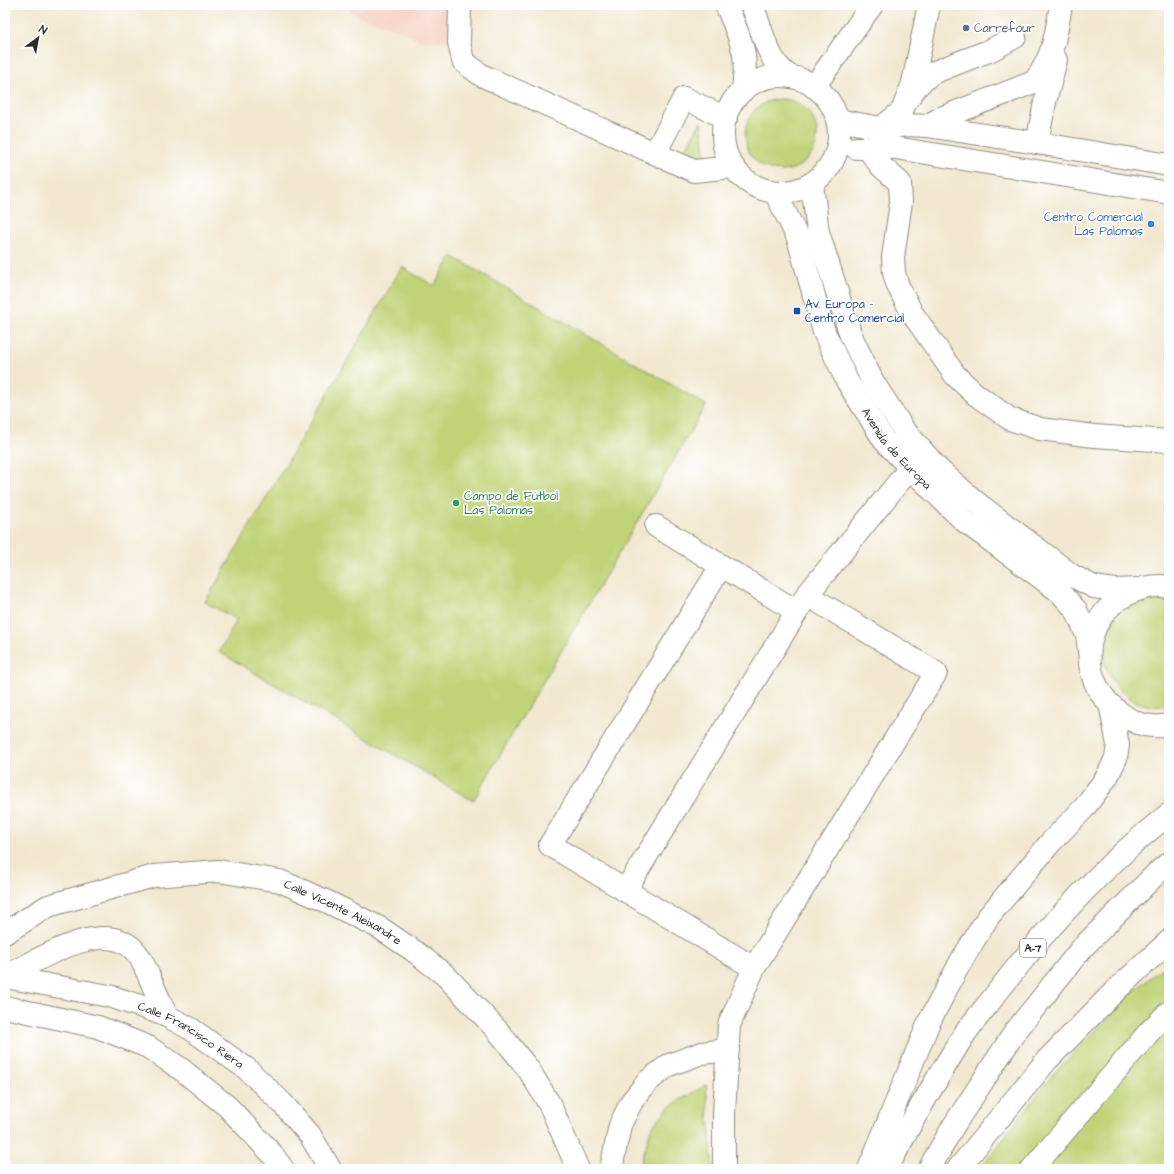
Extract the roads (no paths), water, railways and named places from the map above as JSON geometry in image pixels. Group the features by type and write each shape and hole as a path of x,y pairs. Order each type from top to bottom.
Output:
{"main road":[{"path":"460,5 459,42 463,61 481,75 694,171 733,167"},
{"path":"726,5 734,21 744,55 745,73 743,90"},
{"path":"752,5 768,47 780,69 791,77 814,87 828,102 837,120 839,134 837,148 832,162 823,174 812,184 794,191 776,192 759,188 744,179 733,167 724,148 723,127 730,107 743,90 757,81 774,77 791,77"},
{"path":"814,87 872,5"},
{"path":"881,128 902,111 906,101 913,83 929,5"},
{"path":"927,126 941,118 1034,82 1043,70 1054,43 1061,5"},
{"path":"906,101 917,86 932,73 991,50 1015,37"},
{"path":"1037,143 1045,102 1056,62 1054,43"},
{"path":"655,153 684,98 726,118"},
{"path":"837,120 881,128 908,125 927,126 1169,165"},
{"path":"837,148 896,148 1169,193"},
{"path":"867,148 881,166 900,183 901,202 893,257 894,272 898,286 912,313 951,370 974,394 1010,419 1040,429 1094,436 1169,441"},
{"path":"1084,179 1089,152"},
{"name":"Avenida de Europa","path":"812,184 818,232 850,336 873,382 904,430 938,469 977,504 1073,576 1094,587 1114,590 1139,589"},
{"name":"Avenida de Europa","path":"776,192 798,238 824,332 847,381 884,440 963,520 1060,592 1076,610 1087,636 1089,651"},
{"path":"625,891 801,603 910,468"},
{"path":"656,526 721,566 801,603 936,673 754,968 729,1026 724,1114 724,1169"},
{"path":"721,566 550,845 754,968"},
{"path":"1169,587 1162,586 1139,589 1117,599 1103,613 1093,631 1089,651 1091,672 1098,691 1111,708 1131,720 1154,726 1169,725"},
{"path":"868,1169 929,1022 960,963 988,917 1051,842 1084,808 1107,777 1116,758 1118,745 1111,708"},
{"name":"A-7","path":"888,1169 922,1105 965,1034 1009,976 1046,932 1093,882 1143,834 1169,814"},
{"path":"929,1169 954,1124 1015,1032 1082,948 1156,874 1169,863"},
{"name":"Calle Vicente Aleixandre","path":"5,933 48,906 154,876 218,871 280,881 328,902 380,928 414,951 445,975 498,1031 529,1070 550,1105 578,1169"},
{"path":"5,977 67,946 103,937 115,938 125,942 138,954 167,1016"},
{"path":"958,1169 1047,1060 1115,991 1169,941"},
{"name":"Calle Francisco Riera","path":"5,977 108,996 143,1006 167,1016 191,1029 247,1069 283,1104 310,1135 330,1169"},
{"path":"5,1007 98,1027 148,1047 181,1068 228,1107 272,1154 283,1169"},
{"path":"1032,1169 1150,1031 1169,1012"},
{"path":"611,1169 620,1125 632,1101 648,1081 669,1065 702,1053 728,1050"}],"place":[{"name":"Carrefour","path":"966,28"},
{"name":"Centro Comercial Las Palomas","path":"1151,224"},
{"name":"Av. Europa - Centro Comercial","path":"797,311"},
{"name":"Campo de Fútbol Las Palomas","path":"456,503"}]}
